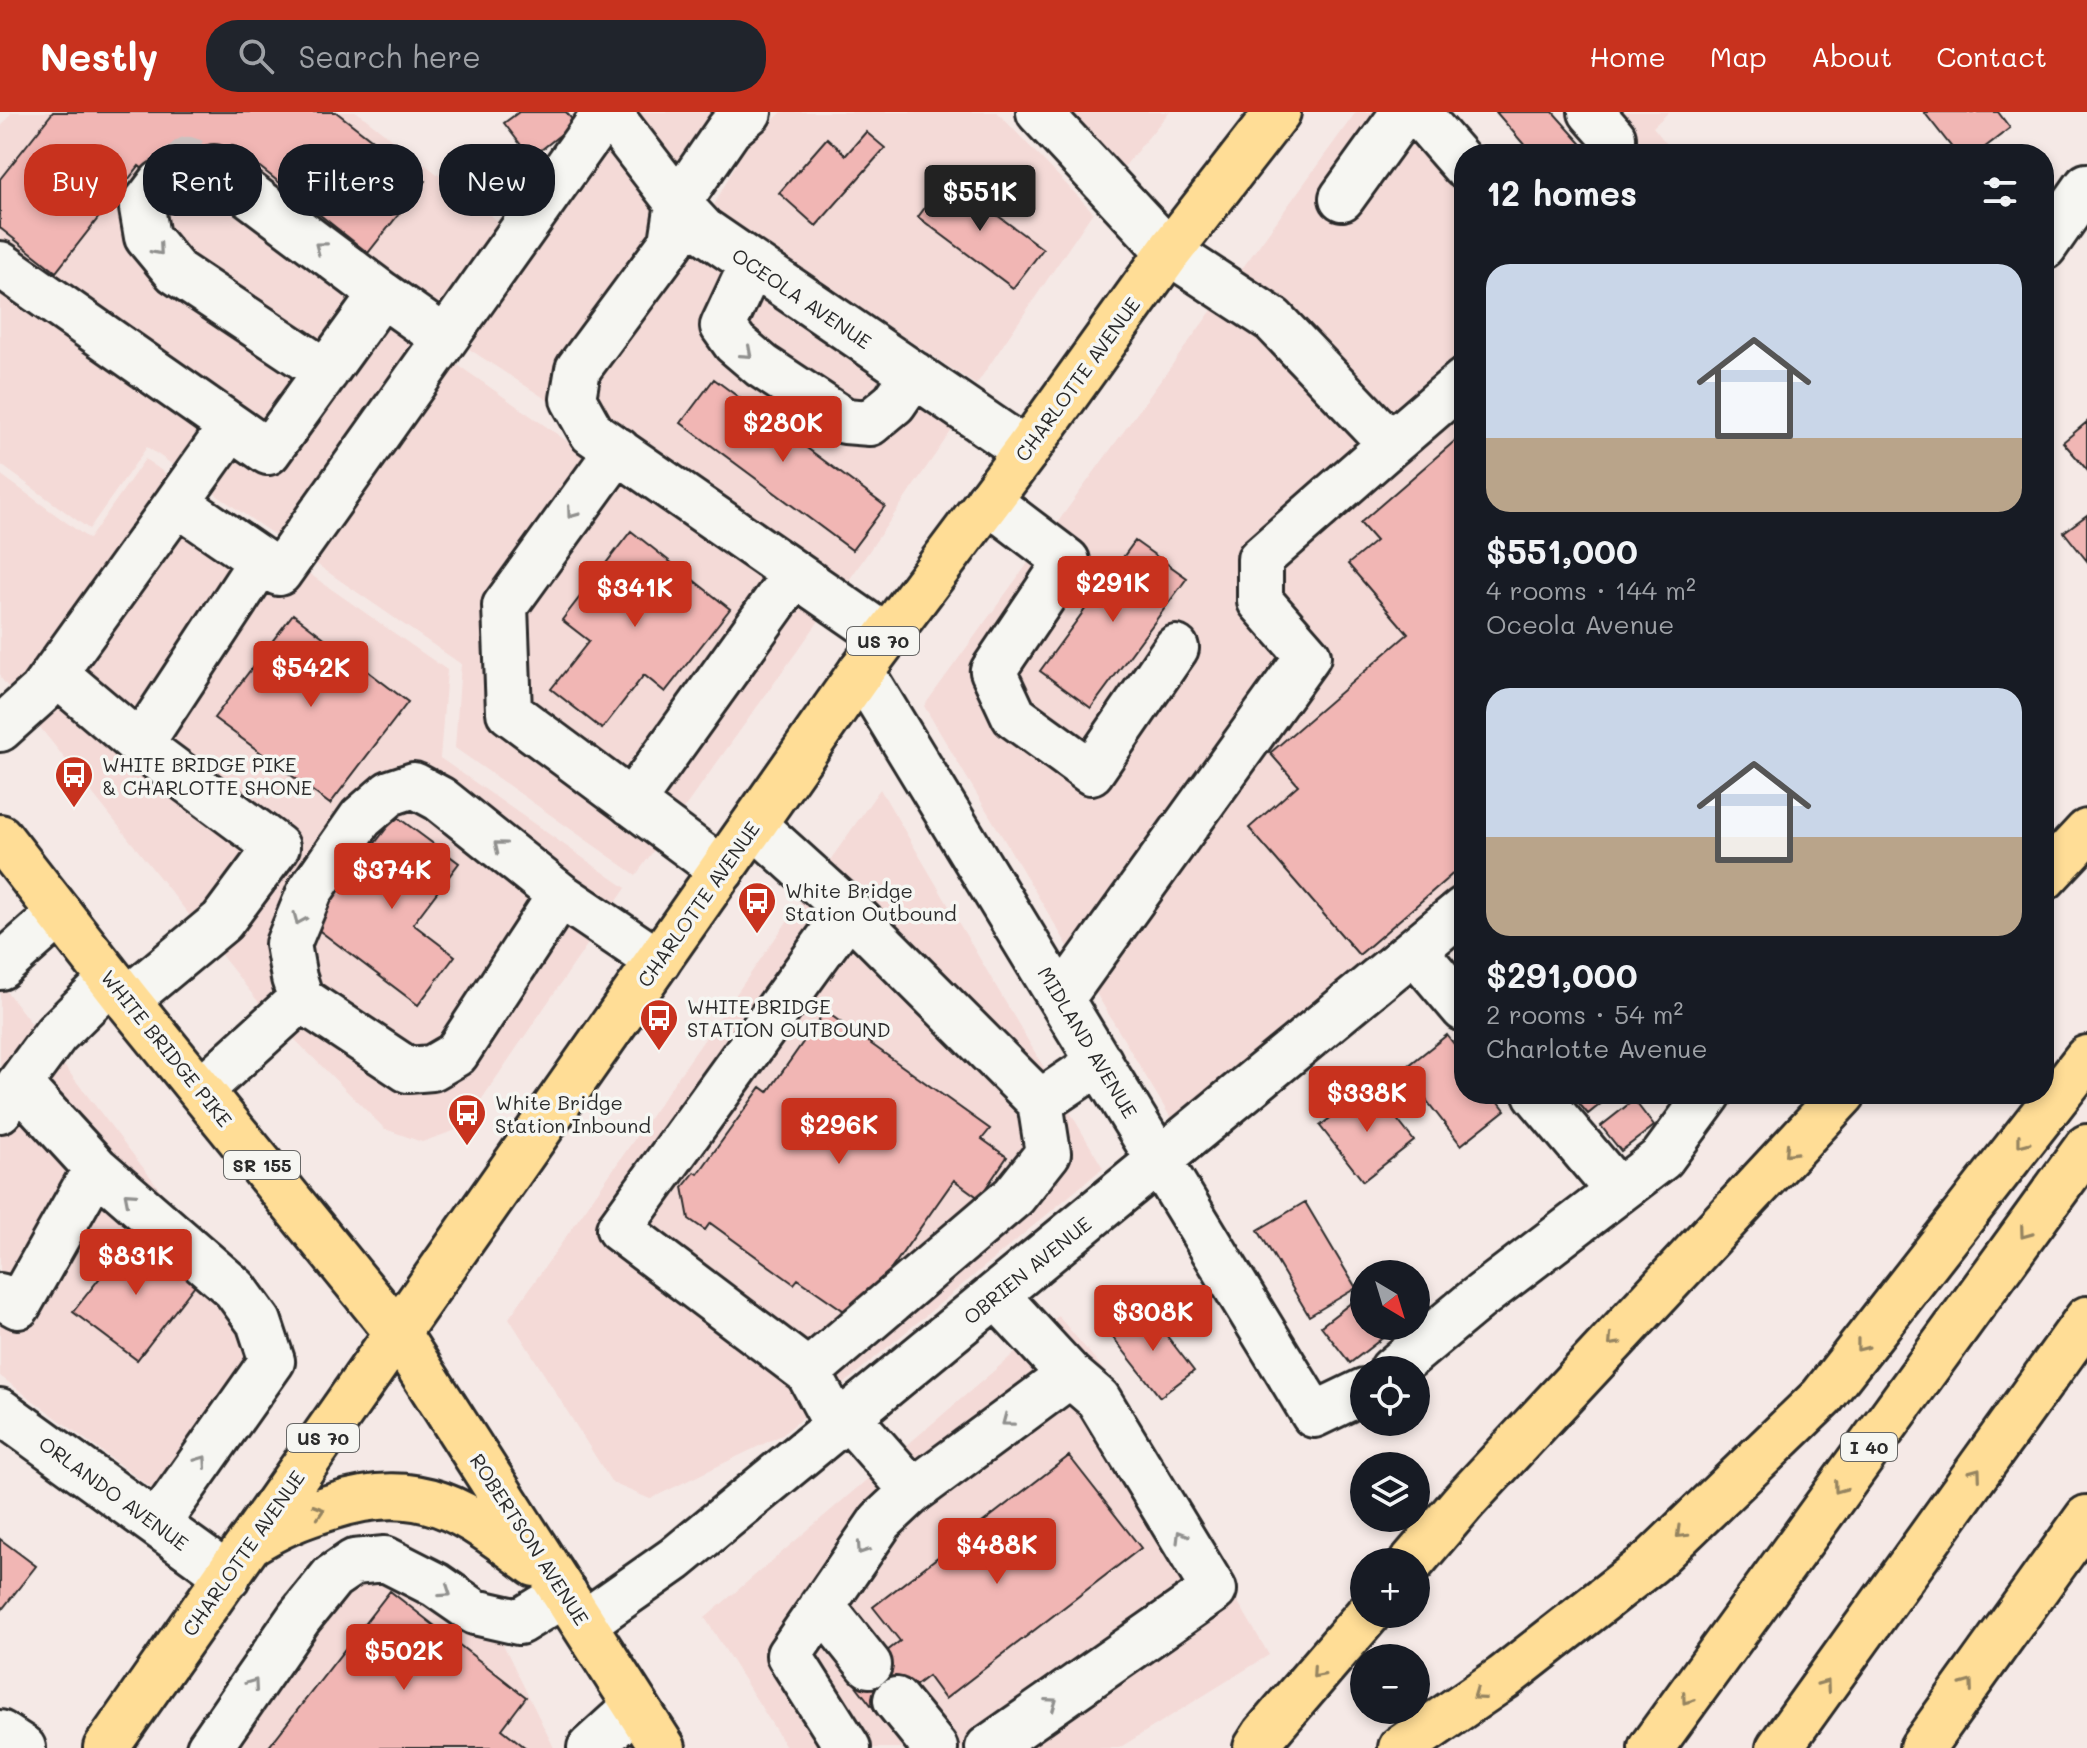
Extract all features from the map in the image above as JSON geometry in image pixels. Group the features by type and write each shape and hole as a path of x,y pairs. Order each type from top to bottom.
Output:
{"main road":[{"name":"CHARLOTTE AVENUE","path":"106,1748 874,654 1026,451 1169,252 1278,112"},
{"path":"2054,867 2087,832"},
{"name":"WHITE BRIDGE PIKE","path":"0,837 119,990 396,1331"},
{"path":"2054,1100 2087,1058"},
{"path":"1424,1548 1834,1104"},
{"path":"1401,1748 1503,1678 1651,1562 1822,1397 2051,1104"},
{"name":"I 40","path":"1651,1748 2087,1147"},
{"path":"1779,1748 2087,1319"},
{"name":"ROBERTSON AVENUE","path":"396,1331 663,1748"},
{"path":"238,1560 283,1523 359,1498 405,1495 464,1515 499,1537 568,1599"},
{"path":"1922,1748 2087,1518"},
{"path":"1256,1748 1356,1628"}],"street":[{"name":"OCEOLA AVENUE","path":"607,112 703,230 1026,451"},
{"path":"177,503 279,573 607,112"},
{"path":"749,112 729,129 678,203 672,242 578,369 573,399 592,433 795,574 874,654"},
{"path":"1039,112 1169,252 1273,320 1391,444"},
{"path":"1342,198 1404,112"},
{"path":"1417,112 1454,155"},
{"path":"1591,112 1613,137 1613,144"},
{"path":"2054,233 2087,186"},
{"path":"262,204 444,338"},
{"path":"143,216 147,237 176,272 326,372"},
{"path":"0,264 268,452 382,294"},
{"path":"752,264 723,326 735,343 762,366 845,421 870,423 894,403 914,374"},
{"path":"1062,998 1308,656 1260,601 1260,559 1454,390"},
{"path":"0,729 41,692 231,427"},
{"path":"618,450 505,606 509,712 722,870"},
{"path":"988,501 1067,561 993,671 1014,716 1091,772 1176,648"},
{"path":"140,745 261,561"},
{"path":"631,803 795,574"},
{"name":"MIDLAND AVENUE","path":"874,654 1062,998 1314,1415 1350,1398"},
{"path":"55,673 140,745 277,847 222,921 56,1034 10,1097 235,1289 259,1322 272,1361 157,1524"},
{"path":"560,895 456,1054 432,1068 408,1070 301,999 288,944 310,891 361,818 390,793 414,785 440,799 560,895 658,961"},
{"path":"754,825 849,911 1040,1102 1048,1153 1014,1196 808,1372"},
{"path":"849,911 619,1229 808,1372 842,1422 913,1491"},
{"path":"0,967 60,914"},
{"name":"OBRIEN AVENUE","path":"209,1748 299,1618 332,1577 354,1562 385,1559 436,1585 475,1612 519,1622 568,1599 675,1559 1454,917"},
{"path":"1414,950 1454,997"},
{"path":"201,1090 301,999"},
{"path":"1040,1102 1100,1062"},
{"path":"1544,1104 1618,1191"},
{"path":"1409,1356 1476,1300 1662,1158 1702,1104"},
{"path":"0,1296 18,1306 96,1168"},
{"path":"988,1748 1214,1590 1098,1399 1070,1375 996,1295"},
{"path":"848,1748 789,1655 881,1521 913,1491 1070,1375"},
{"name":"ORLANDO AVENUE","path":"0,1411 157,1524 238,1560"},
{"path":"822,1606 869,1665"},
{"path":"896,1700 935,1748"},
{"path":"590,1748 636,1706"},
{"path":"0,1733 23,1748"}],"shaded area":[{"path":"12,112 357,112 398,144 278,144 278,216 423,216 423,163 439,175 439,216 491,216 503,225 422,340 821,618 636,875 455,748 461,664 147,447 89,529 0,464 0,128"},
{"path":"624,112 732,112 643,194 715,268 952,430 841,592 469,349"},
{"path":"782,112 997,112 1093,212 976,385 712,209 746,145"},
{"path":"1066,112 1169,112 1120,172"},
{"path":"1356,112 1391,112 1454,185 1454,890 1172,1120 924,706"},
{"path":"1605,112 1669,112 1653,127 1667,144 1631,144"},
{"path":"145,459 447,670 440,758 626,888 462,1128 422,1142 385,1129 264,1009 0,677 0,474 89,539"},
{"path":"880,789 1103,1168 782,1435 650,1499 612,1483 509,1318"},
{"path":"0,983 290,1357 186,1514 0,1376"},
{"path":"1058,1316 1100,1365 1269,1655 1119,1748 787,1748 705,1618"},
{"path":"369,1537 412,1544 471,1596 502,1642 554,1748 187,1748 321,1559"}],"building":[{"path":"53,112 336,112 377,144 278,144 278,182 262,169 262,144 143,144 143,169 139,166 127,181 127,144 28,144"},
{"path":"519,112 566,112 575,123 549,144 520,144 504,123"},
{"path":"1496,112 1553,112 1582,144 1523,144"},
{"path":"1924,112 1998,112 2010,128 1989,144 1949,144"},
{"path":"866,132 885,148 816,226 779,193 827,138 846,155"},
{"path":"24,149 24,216 100,216 56,272 0,228 0,179"},
{"path":"947,178 1043,249 1013,288 918,217"},
{"path":"321,216 397,216 368,253"},
{"path":"714,379 885,506 852,550 681,423"},
{"path":"2087,422 2087,470 2063,442"},
{"path":"1454,442 1454,873 1359,955 1249,828 1298,785 1270,753 1408,634 1348,564 1376,541 1360,523"},
{"path":"2087,515 2087,561 2064,532"},
{"path":"631,531 730,609 665,692 644,675 602,729 551,689 589,641 562,620"},
{"path":"1135,541 1187,578 1091,708 1040,671"},
{"path":"293,614 408,702 330,804 214,718"},
{"path":"396,816 459,863 413,924 455,956 418,1005 312,925"},
{"path":"825,1011 990,1129 982,1139 1007,1157 979,1198 954,1180 856,1319 798,1279 794,1284 710,1223 705,1230 689,1219 683,1187 695,1172 698,1174 761,1087 768,1092"},
{"path":"1447,1035 1454,1044 1454,1104 1500,1104 1505,1110 1461,1145 1403,1070"},
{"path":"1371,1086 1414,1141 1363,1181 1320,1126"},
{"path":"1580,1104 1600,1104 1588,1114"},
{"path":"1629,1104 1637,1104 1654,1126 1621,1151 1601,1126"},
{"path":"1305,1202 1350,1278 1350,1292 1309,1316 1258,1230"},
{"path":"135,1233 198,1281 137,1360 73,1312"},
{"path":"1350,1304 1350,1340 1380,1340 1359,1356 1350,1356 1350,1363 1321,1326"},
{"path":"1146,1309 1194,1371 1160,1397 1112,1336"},
{"path":"1069,1456 1141,1548 945,1699 928,1676 878,1714 851,1679 900,1641 873,1607"},
{"path":"0,1539 36,1566 0,1612"},
{"path":"390,1591 526,1697 502,1729 526,1748 268,1748"}],"place":[{"name":"WHITE BRIDGE PIKE & CHARLOTTE SHONE","path":"74,809"},
{"name":"White Bridge Station Outbound","path":"757,935"},
{"name":"WHITE BRIDGE STATION OUTBOUND","path":"659,1052"},
{"name":"White Bridge Station Inbound","path":"467,1147"}]}
